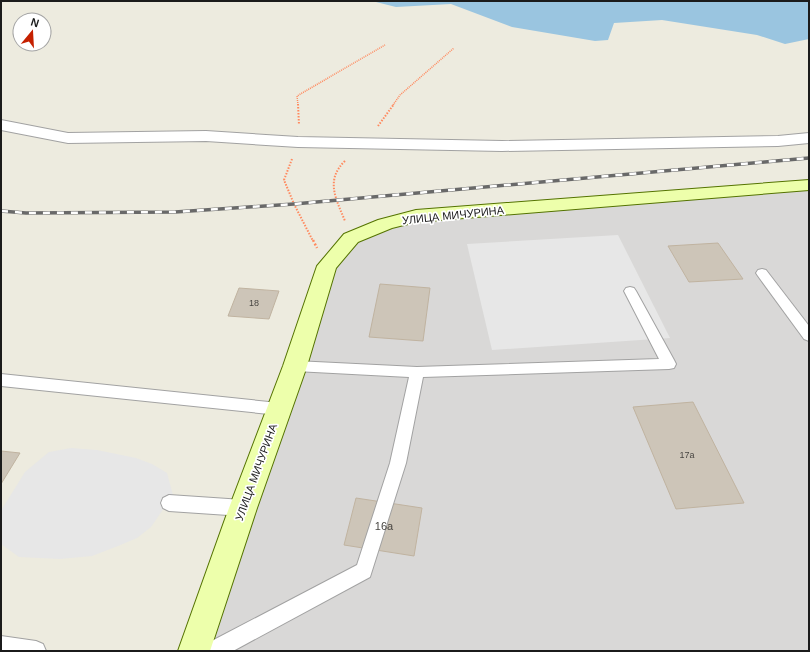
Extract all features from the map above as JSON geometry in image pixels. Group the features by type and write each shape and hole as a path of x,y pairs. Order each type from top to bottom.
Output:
{"main road":[{"name":"УЛИЦА МИЧУРИНА","path":"194,651 242,508 295,366 327,266 351,238 385,224 416,216 809,185"}],"street":[{"path":"1,125 68,138 206,136 298,142 464,146 778,141 809,138"}],"lane":[{"path":"762,273 809,336"},
{"path":"295,366 417,372 668,364 630,291"},
{"path":"213,651 364,571 398,463 417,372"},
{"path":"1,380 280,409"},
{"path":"169,503 242,508"},
{"path":"1,646 36,651"}],"shaded area":[{"path":"809,185 809,651 194,651 327,266 351,238 385,224"},
{"path":"618,235 670,338 492,350 467,244"},
{"path":"71,448 97,450 136,458 152,464 167,473 173,495 151,527 137,538 118,546 92,556 60,559 19,557 1,544 2,509 25,472 49,452"}],"water":[{"path":"372,1 809,1 809,39 785,44 757,35 662,20 614,23 608,40 595,41 512,27 451,4 396,7"}],"building":[{"path":"718,243 743,279 689,282 668,246"},
{"path":"380,284 430,288 423,341 369,337"},
{"path":"239,288 279,291 269,319 228,316"},
{"path":"693,402 744,503 676,509 633,407"},
{"path":"1,451 20,453 1,484"},
{"path":"356,498 422,508 414,556 344,545"}],"railway":[{"path":"1,211 26,213 175,212 294,204 809,158"}]}
